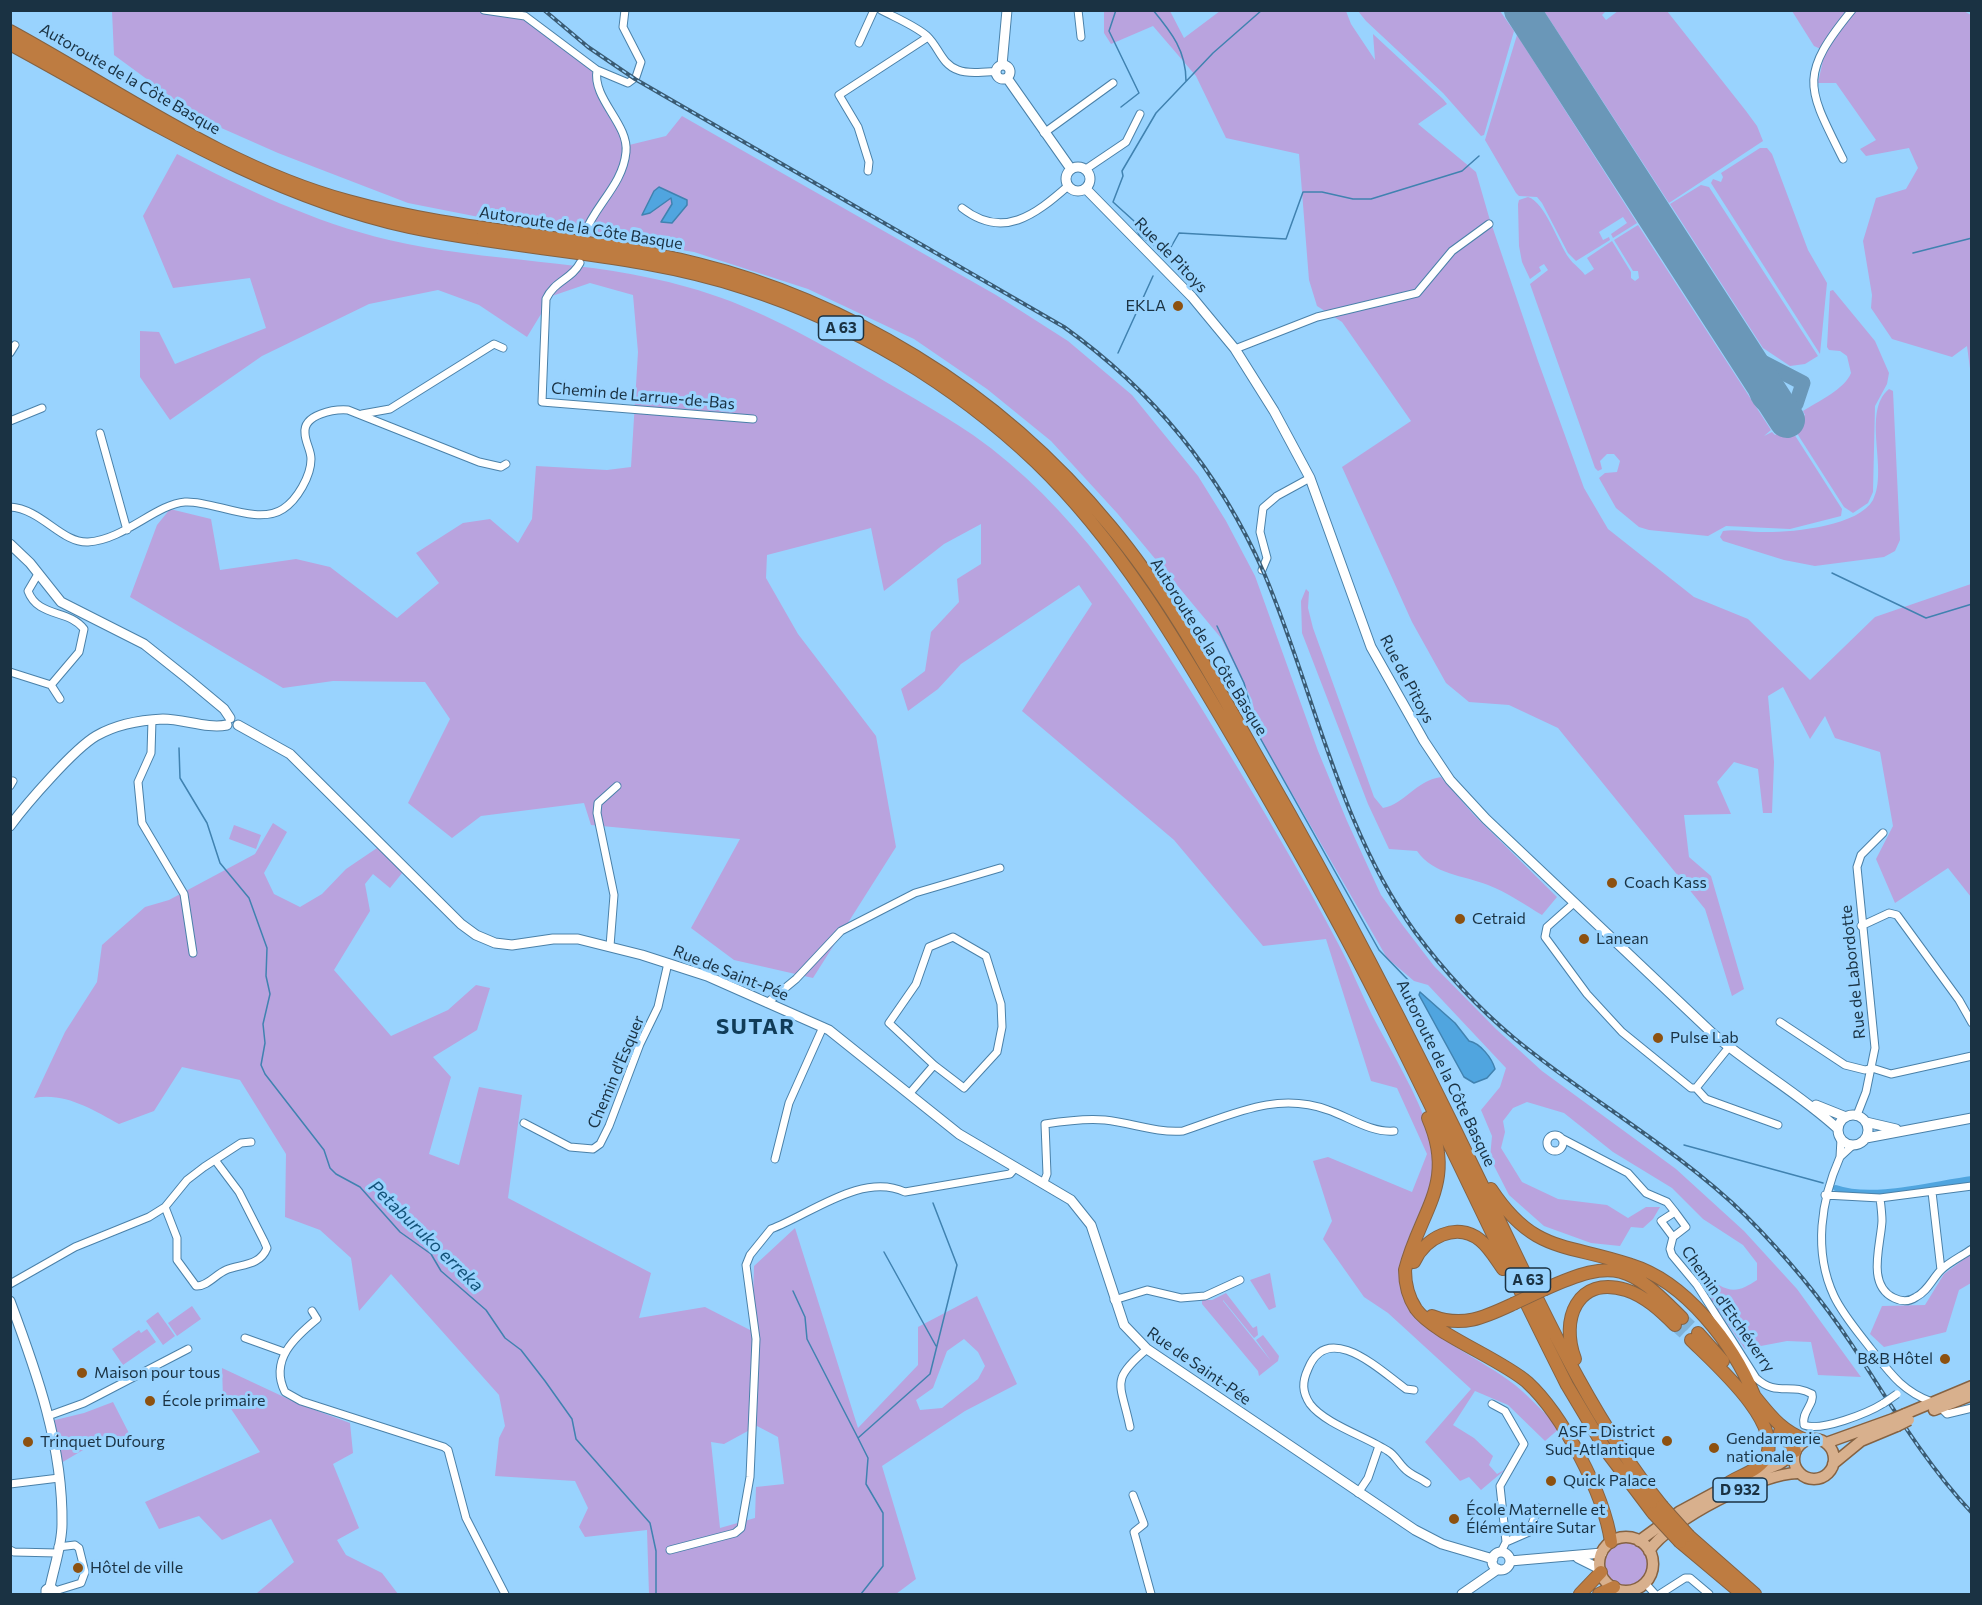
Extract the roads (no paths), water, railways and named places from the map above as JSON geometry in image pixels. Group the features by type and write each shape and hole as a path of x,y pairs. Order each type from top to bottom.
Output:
{"highway":[{"name":"Autoroute de la Côte Basque","path":"10,30 179,128 280,177 340,199 408,217 644,252 748,278 811,301 858,323 916,356 1000,416 1056,466 1114,530 1191,643 1365,948 1577,1380 1599,1419 1658,1510"},
{"name":"Autoroute de la Côte Basque","path":"10,44 173,135 278,186 337,208 406,227 481,240 618,258 747,288 854,334 953,394 1035,461 1063,490 1141,586 1183,651 1311,872 1411,1066 1527,1307 1589,1424 1621,1472 1742,1594"},
{"path":"1411,1066 1412,1081 1437,1140 1440,1160 1435,1193 1406,1270 1405,1284 1410,1299 1418,1311 1430,1322 1507,1367 1546,1402 1574,1444 1598,1501 1611,1542"},
{"path":"1461,1141 1507,1212 1531,1233 1565,1248 1633,1265 1658,1276 1676,1288 1700,1311 1718,1335 1768,1432 1768,1452 1758,1467 1723,1487"},
{"path":"1527,1307 1491,1252 1479,1239 1464,1233 1446,1233 1429,1240 1419,1252 1410,1271 1412,1286 1419,1304 1431,1316 1447,1322 1466,1323 1513,1304 1545,1289 1588,1271 1619,1270 1634,1275 1652,1288 1679,1322 1653,1304 1618,1288 1596,1288 1572,1308 1568,1325 1569,1344 1599,1419"},
{"path":"1694,1337 1785,1436 1794,1453"},
{"path":"1752,1400 1780,1427 1806,1440"},
{"name":"Autoroute de la Côte Basque","path":"1685,1539 1755,1594"},
{"path":"1580,1594 1600,1570"},
{"path":"1599,1594 1614,1587"}],"main road":[{"path":"1826,1443 1895,1422 1937,1405 1971,1386"},
{"path":"1907,1417 1917,1409 1971,1395"},
{"path":"1833,1464 1832,1450 1826,1443 1816,1439 1806,1440 1794,1453 1794,1464 1799,1473 1811,1479 1822,1478 1833,1464 1861,1441 1895,1422"},
{"name":"D 932","path":"1639,1541 1679,1512 1723,1487 1779,1464 1794,1453"},
{"name":"D 932","path":"1649,1551 1663,1534 1708,1506 1750,1486 1799,1473"},
{"path":"1625,1537 1639,1541 1649,1551 1653,1567 1646,1583 1632,1590 1614,1587 1600,1570 1602,1553 1611,1542 1625,1537"}],"street":[{"path":"484,10 525,16 597,70 624,83 633,81 638,72 640,57 623,27 625,10"},
{"path":"859,43 874,10"},
{"path":"881,10 928,37 941,58 955,69 964,72 1010,70 1007,78 1071,169"},
{"path":"999,69 1007,10"},
{"path":"1078,10 1081,37"},
{"path":"1843,159 1816,105 1812,89 1826,42 1852,10"},
{"path":"868,171 869,162 858,127 839,95 928,37"},
{"path":"584,235 588,223 610,194 626,154 624,141 598,84 597,70"},
{"path":"1044,133 1113,83"},
{"path":"1086,169 1126,142 1140,114"},
{"path":"1078,166 1086,169 1091,179 1086,189 1075,191 1068,186 1066,175 1071,169 1078,166"},
{"path":"962,208 972,216 996,224 1021,221 1046,206 1068,186"},
{"name":"Rue de Pitoys","path":"1086,189 1192,297 1235,349 1294,444 1310,478 1371,647 1435,760 1467,801 1729,1047 1809,1102"},
{"path":"1235,349 1317,317 1417,293 1452,251 1489,224"},
{"name":"Chemin de Larrue-de-Bas","path":"580,263 575,273 555,285 546,299 542,402 753,419"},
{"path":"360,414 373,414 390,409 494,344 503,348"},
{"path":"10,353 15,345"},
{"path":"10,421 42,408"},
{"path":"10,507 28,510 79,540 88,542 127,530 164,508 186,502 230,511 262,514 281,511 291,503 310,469 312,457 304,431 310,420 318,415 339,409 360,414 470,459 492,466 501,467 506,464"},
{"path":"100,433 127,530"},
{"path":"1262,570 1267,558 1260,532 1263,508 1277,496 1310,478"},
{"path":"10,544 61,602 144,644 197,686 229,721 216,727 187,720 152,720 116,728 88,742 11,824"},
{"path":"38,574 28,591 31,600 41,609 78,621 84,629 80,652 51,685"},
{"path":"10,672 51,685 60,699"},
{"path":"152,720 152,753 138,782 142,823 184,894 193,953"},
{"name":"Rue de Saint-Pée","path":"229,721 232,730 238,725 290,754 455,917 484,939 512,945 553,939 578,939 610,946 707,976 823,1027 846,1041 959,1134 1044,1182 1071,1200 1086,1217 1096,1238 1114,1300 1124,1325 1147,1349 1415,1530 1442,1544 1493,1559"},
{"path":"610,946 614,895 597,813 598,803 617,786"},
{"name":"Rue de Labordotte","path":"1857,1115 1872,1068 1875,1048 1861,926 1857,867 1861,855 1883,833"},
{"path":"767,1003 801,974 841,931 915,892 1000,868"},
{"path":"1574,903 1546,927 1545,937 1587,994 1622,1032 1686,1085 1696,1088 1706,1099 1778,1125"},
{"path":"1861,926 1889,913 1897,915 1959,1000 1971,1023"},
{"path":"953,937 989,959 1001,1004 1002,1027 997,1052 968,1086 961,1087 934,1065 889,1023 916,984 929,947 953,937"},
{"name":"Chemin d'Esquer","path":"524,1123 570,1147 593,1149 600,1144 645,1031 658,1007 668,963"},
{"path":"1780,1022 1845,1065 1865,1070 1872,1068 1891,1074 1971,1056"},
{"path":"775,1159 789,1103 823,1027"},
{"path":"1696,1088 1729,1047"},
{"path":"910,1093 934,1065"},
{"path":"1044,1182 1047,1174 1045,1124 1102,1119 1157,1132 1173,1132 1253,1106 1280,1102 1312,1106 1382,1132 1394,1131"},
{"path":"1809,1102 1846,1117 1857,1115 1866,1122 1905,1131"},
{"path":"1809,1102 1853,1145"},
{"path":"1846,1117 1840,1134 1840,1157 1825,1195 1822,1213 1824,1259 1828,1281 1839,1306 1885,1368 1905,1389 1937,1405 1947,1414 1971,1408"},
{"path":"1840,1157 1853,1145 1866,1138 1971,1118"},
{"path":"1866,1122 1868,1130 1866,1138"},
{"path":"1561,1138 1628,1173 1646,1193 1667,1202 1675,1212"},
{"path":"10,1284 75,1247 137,1222 165,1207 187,1179 241,1143 251,1142"},
{"path":"165,1207 177,1238 177,1260 196,1286 202,1286 224,1271 249,1264 265,1255 267,1248 239,1192 215,1160"},
{"path":"670,1550 735,1533 741,1528 750,1477 756,1348 746,1265 765,1235 771,1229 857,1190 895,1187 905,1192 1010,1174 1016,1167"},
{"path":"1825,1195 1880,1198 1971,1186"},
{"path":"1932,1192 1941,1270"},
{"path":"1880,1198 1882,1223 1876,1246 1880,1282 1883,1288 1896,1299 1908,1301 1923,1293 1941,1270 1971,1249"},
{"name":"Chemin d'Etchéverry","path":"1672,1237 1686,1227 1675,1212 1661,1221 1672,1237 1672,1255 1697,1285 1756,1378 1767,1387 1778,1390 1799,1388 1812,1394 1813,1401 1806,1408 1804,1425 1816,1427 1864,1414 1905,1389"},
{"path":"1114,1300 1147,1290 1182,1298 1205,1296 1240,1280"},
{"path":"10,1301 14,1319 41,1385 59,1478 62,1526 58,1550 49,1593 81,1583 85,1572 79,1548 75,1545 58,1550 14,1552 10,1550"},
{"path":"312,1311 317,1319 284,1352 279,1370 285,1392 301,1401 448,1450 466,1518 505,1594"},
{"path":"245,1338 284,1352"},
{"path":"48,1416 79,1405 188,1349"},
{"path":"1130,1427 1120,1380 1125,1368 1147,1349"},
{"path":"1414,1390 1406,1389 1351,1350 1332,1349 1311,1363 1303,1387 1313,1408 1389,1452 1409,1473 1427,1483"},
{"path":"1912,1394 1917,1409"},
{"path":"1492,1404 1505,1411 1524,1444 1500,1486 1506,1542 1501,1552 1493,1559 1498,1569"},
{"path":"1358,1493 1368,1478 1379,1446"},
{"path":"10,1484 59,1478"},
{"path":"1133,1495 1143,1524 1134,1532 1151,1594"},
{"path":"1506,1542 1529,1532 1538,1508"},
{"path":"1462,1594 1498,1569 1506,1568 1510,1561 1509,1556 1501,1552"},
{"path":"1510,1561 1590,1556 1602,1553"},
{"path":"1572,1557 1589,1562 1600,1570"},
{"path":"1660,1594 1685,1578 1695,1580 1709,1594"},
{"path":"1646,1583 1655,1594"}],"water":[{"path":"659,187 687,200 687,205 672,223 661,222 672,204 671,198 650,213 642,215 654,191"},
{"path":"1420,992 1455,1023 1469,1041 1481,1048 1488,1056 1495,1069 1487,1078 1474,1083 1464,1077 1419,995"}],"waterway":[{"path":"1116,10 1109,31 1139,93 1121,107"},
{"path":"1153,10 1181,51 1186,81"},
{"path":"1156,247 1139,235 1134,221 1113,202 1123,176 1122,171 1156,113 1213,53 1262,10"},
{"path":"1167,254 1179,233 1286,239 1303,192 1322,192 1353,199 1371,199 1462,171 1479,156"},
{"path":"1913,253 1972,238"},
{"path":"1118,353 1153,276"},
{"path":"1832,573 1926,618 1972,604"},
{"path":"1217,626 1244,683 1259,736 1379,950 1411,983"},
{"name":"Petaburuko erreka","path":"179,748 180,778 207,823 220,863 249,898 267,948 266,976 270,994 263,1024 265,1043 261,1065 265,1074 324,1150 330,1168 336,1174 360,1187 400,1232 431,1254 441,1271 486,1310 505,1338 521,1350 545,1381 572,1419 576,1439 650,1523 656,1551 656,1594"},
{"path":"1684,1145 1823,1183"},
{"path":"1836,1188 1851,1192 1885,1192 1972,1179"},
{"path":"861,1594 883,1566 883,1513 866,1484 868,1458 858,1438 930,1374 957,1265 933,1203"},
{"path":"884,1252 936,1346"},
{"path":"793,1291 805,1317 807,1339 858,1438"}],"tunnel":[{"path":"1682,1318 1698,1333"},
{"path":"1675,1325 1691,1340"}],"railway":[{"path":"544,10 588,47 635,79 1064,327 1126,378 1154,406 1205,468 1227,501 1246,536 1282,618 1330,757 1366,848 1388,891 1415,932 1462,988 1514,1038 1690,1167 1760,1230 1828,1310 1923,1453 1972,1513"}],"place":[{"name":"EKLA","path":"1178,306"},
{"name":"Coach Kass","path":"1612,883"},
{"name":"Cetraid","path":"1460,919"},
{"name":"Lanean","path":"1584,939"},
{"name":"Pulse Lab","path":"1658,1038"},
{"name":"B&B Hôtel","path":"1945,1359"},
{"name":"Maison pour tous","path":"82,1373"},
{"name":"École primaire","path":"150,1401"},
{"name":"ASF - District Sud-Atlantique","path":"1667,1441"},
{"name":"Trinquet Dufourg","path":"28,1442"},
{"name":"Gendarmerie nationale","path":"1714,1448"},
{"name":"Quick Palace","path":"1551,1481"},
{"name":"École Maternelle et Élémentaire Sutar","path":"1454,1519"},
{"name":"Hôtel de ville","path":"78,1568"}],"district":[{"name":"SUTAR","path":"756,1027"}]}
